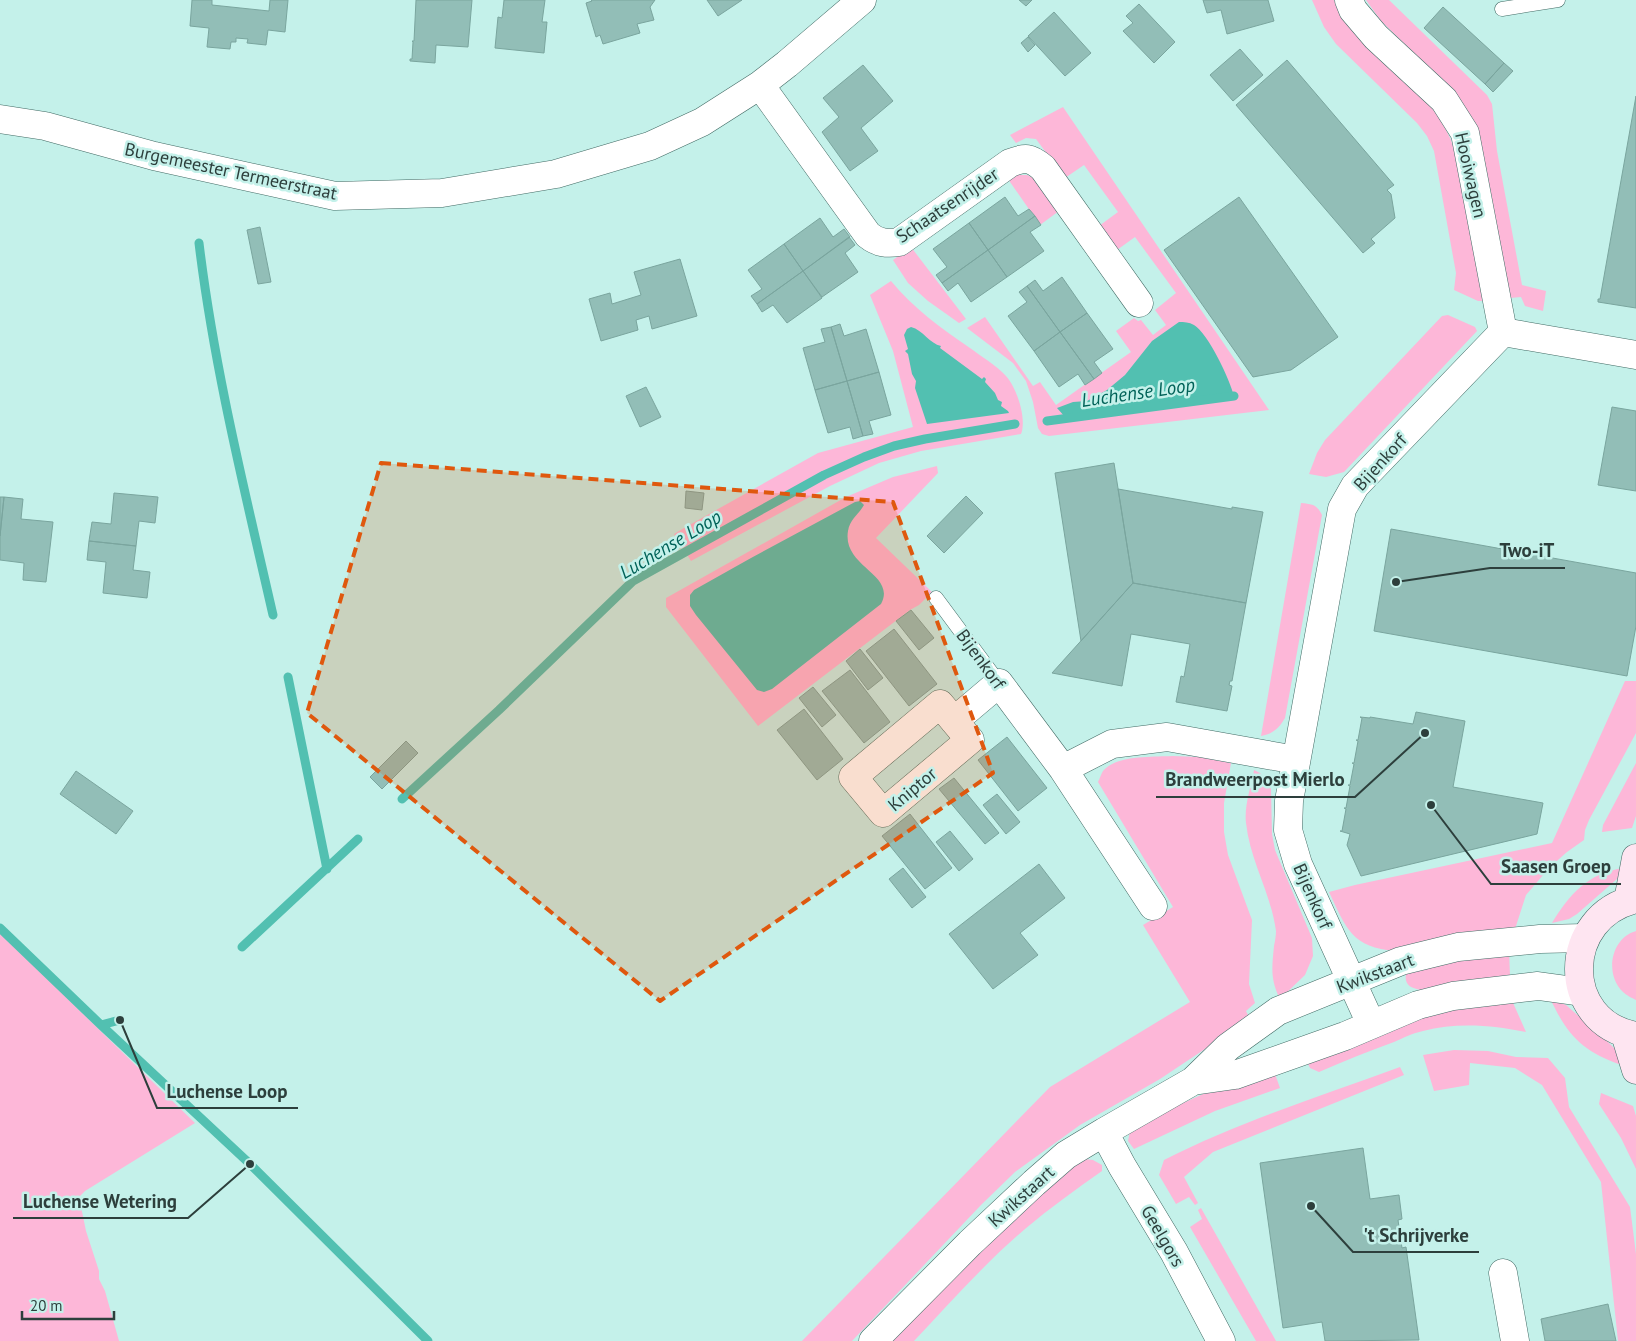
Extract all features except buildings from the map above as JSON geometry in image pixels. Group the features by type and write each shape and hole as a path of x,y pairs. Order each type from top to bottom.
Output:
{"main road":[{"path":"1636,858 1632,900 1614,907 1602,915 1585,938 1580,951 1578,965 1582,992 1590,1006 1599,1018 1611,1027 1630,1035 1636,1070"}],"street":[{"name":"Burgemeester Termeerstraat","path":"0,119 45,126 154,156 335,196 442,193 556,174 650,146 702,122 760,85 862,0"},
{"name":"Hooiwagen","path":"1349,0 1353,10 1376,37 1444,100 1465,133 1503,332"},
{"name":"Schaatsenrijder","path":"760,85 868,235 878,242 899,242 1010,163 1022,158 1034,160 1043,168 1139,303"},
{"path":"1503,332 1636,355"},
{"name":"Bijenkorf","path":"1371,1024 1298,864 1288,830 1289,800 1342,509 1355,486 1503,332"},
{"path":"954,721 998,683"},
{"name":"Bijenkorf","path":"998,683 1064,769 1153,906"},
{"path":"1064,769 1112,744 1167,737 1296,760"},
{"name":"Kwikstaart","path":"873,1341 949,1263 1066,1155 1193,1081 1228,1047 1278,1011 1401,961 1458,947 1540,939 1585,938"},
{"name":"Kwikstaart","path":"1193,1081 1235,1075 1345,1036 1418,1005 1453,996 1538,986 1582,992"},
{"name":"Geelgors","path":"1104,1132 1122,1166 1174,1252 1221,1341"},
{"path":"1503,1273 1515,1341"}],"lane":[{"path":"1509,5 1558,0"},
{"name":"Bijenkorf","path":"936,598 998,683"}],"highlighted area":[{"path":"381,463 893,502 993,773 660,1001 307,713"}],"shaded area":[{"path":"1312,0 1334,0 1342,16 1427,102 1440,118 1451,140 1457,159 1483,301 1478,301 1454,290 1456,273 1434,151 1427,136 1417,123 1336,44 1324,27"},
{"path":"1366,0 1389,0 1487,95 1492,104 1497,151 1522,285 1546,291 1543,311 1525,306 1521,297 1510,298 1484,158 1475,125 1458,96 1381,21"},
{"path":"1063,107 1269,410 1049,436 1042,434 1038,428 1033,402 1026,381 1013,363 967,328 985,317 1033,386 1040,382 1056,405 1131,352 1116,331 1134,318 1138,321 1141,320 1153,335 1166,325 1155,310 1176,293 1135,237 1117,250 1099,226 1118,212 1084,165 1065,178 1036,139 1026,138 1016,143 1010,135"},
{"path":"1015,175 1027,175 1034,178 1059,211 1040,225 1008,179"},
{"path":"911,247 966,319 959,323 928,301 908,283 893,260"},
{"path":"891,281 928,317 1006,376 1014,388 1020,404 1023,420 1021,434 921,451 879,463 830,486 691,561 674,534 818,453 913,427 893,351 870,295"},
{"path":"1448,315 1475,327 1477,331 1344,472 1326,477 1309,474 1317,453 1325,440 1442,316"},
{"path":"937,466 938,473 876,538 932,592 919,605 758,726 666,607 666,598 846,497 893,477"},
{"path":"1301,503 1314,506 1322,515 1285,718 1275,730 1261,736"},
{"path":"1625,681 1636,681 1636,733 1589,820 1584,840 1550,867 1526,895 1515,929 1396,951 1369,946 1352,934 1340,916 1329,892 1552,843"},
{"path":"1200,757 1231,763 1224,803 1224,832 1228,855 1252,920 1249,984 1255,1003 1246,1011 1250,1019 1160,1079 1080,1125 1015,1172 981,1205 852,1341 802,1341 1050,1087 1190,1002 1143,925 1173,907 1098,782 1103,771 1117,762 1135,758"},
{"path":"1636,763 1636,816 1632,828 1602,832 1603,825"},
{"path":"1254,770 1265,778 1271,789 1272,834 1275,850 1312,938 1313,956 1305,975 1280,999 1272,973 1276,931 1270,903 1248,837 1246,823 1247,803"},
{"path":"1623,868 1617,879 1577,914 1569,919 1552,923 1565,903 1590,880"},
{"path":"1636,931 1636,1000 1624,993 1617,984 1612,967 1613,957 1621,941 1627,935"},
{"path":"0,933 195,1123 85,1191 79,1197 86,1231 99,1271 99,1279 105,1291 119,1341 0,1341"},
{"path":"1509,950 1510,976 1421,990 1413,988 1406,982 1407,970"},
{"path":"1510,996 1526,1032 1474,1026 1436,1028 1412,1034 1319,1072 1310,1068 1305,1058 1406,1017"},
{"path":"1550,998 1566,1005 1606,1040 1615,1049 1621,1065 1596,1054 1577,1040 1563,1022"},
{"path":"1454,1050 1488,1051 1516,1057 1548,1058 1565,1078 1569,1107 1630,1207 1636,1254 1636,1341 1618,1341 1601,1182 1542,1085 1515,1068 1470,1063 1469,1085 1434,1091 1423,1055"},
{"path":"1400,1067 1404,1075 1213,1152 1184,1177 1198,1203 1195,1205 1189,1197 1176,1204 1159,1175 1164,1160 1192,1146 1280,1110"},
{"path":"1274,1071 1280,1088 1215,1111 1134,1149 1128,1141 1130,1131 1139,1123 1212,1090"},
{"path":"1601,1093 1633,1106 1636,1116 1636,1169 1621,1138 1599,1104"},
{"path":"1084,1159 1093,1160 1102,1165 1102,1171 1053,1206 1010,1242 914,1341 889,1341 1026,1200"},
{"path":"1201,1208 1276,1341 1256,1341 1190,1227 1202,1219 1198,1210"}],"water":[{"path":"1179,322 1194,325 1206,337 1228,379 1234,396 1066,418 1057,408 1073,402 1087,401 1107,390 1125,375 1152,341"},
{"path":"911,327 933,343 941,346 940,348 982,379 984,377 986,379 985,382 995,393 998,400 1002,402 1001,406 1009,413 927,424 915,388 916,381 912,374 908,354 905,351 908,349 904,335 907,329"},
{"path":"860,501 864,505 849,527 848,543 860,562 882,585 884,594 881,604 772,689 764,692 757,690 696,615 690,606 690,595 694,590 751,558"}],"waterway":[{"path":"199,243 205,290 222,383 273,615"},
{"name":"Luchense Loop","path":"1047,421 1234,396"},
{"name":"Luchense Loop","path":"402,799 499,710 633,581 824,475 864,457 894,446 925,439 1015,424"},
{"path":"288,677 327,869"},
{"name":"Luchense Loop","path":"242,947 358,839"},
{"path":"0,928 250,1164 428,1341"},
{"name":"Luchense Loop","path":"101,1025 120,1020"}],"place":[{"name":"Two-iT","path":"1396,582"},
{"name":"Brandweerpost Mierlo","path":"1425,733"},
{"name":"Saasen Groep","path":"1431,805"},
{"name":"Luchense Loop","path":"120,1020"},
{"name":"Luchense Wetering","path":"250,1164"},
{"name":"'t Schrijverke","path":"1311,1206"}]}
